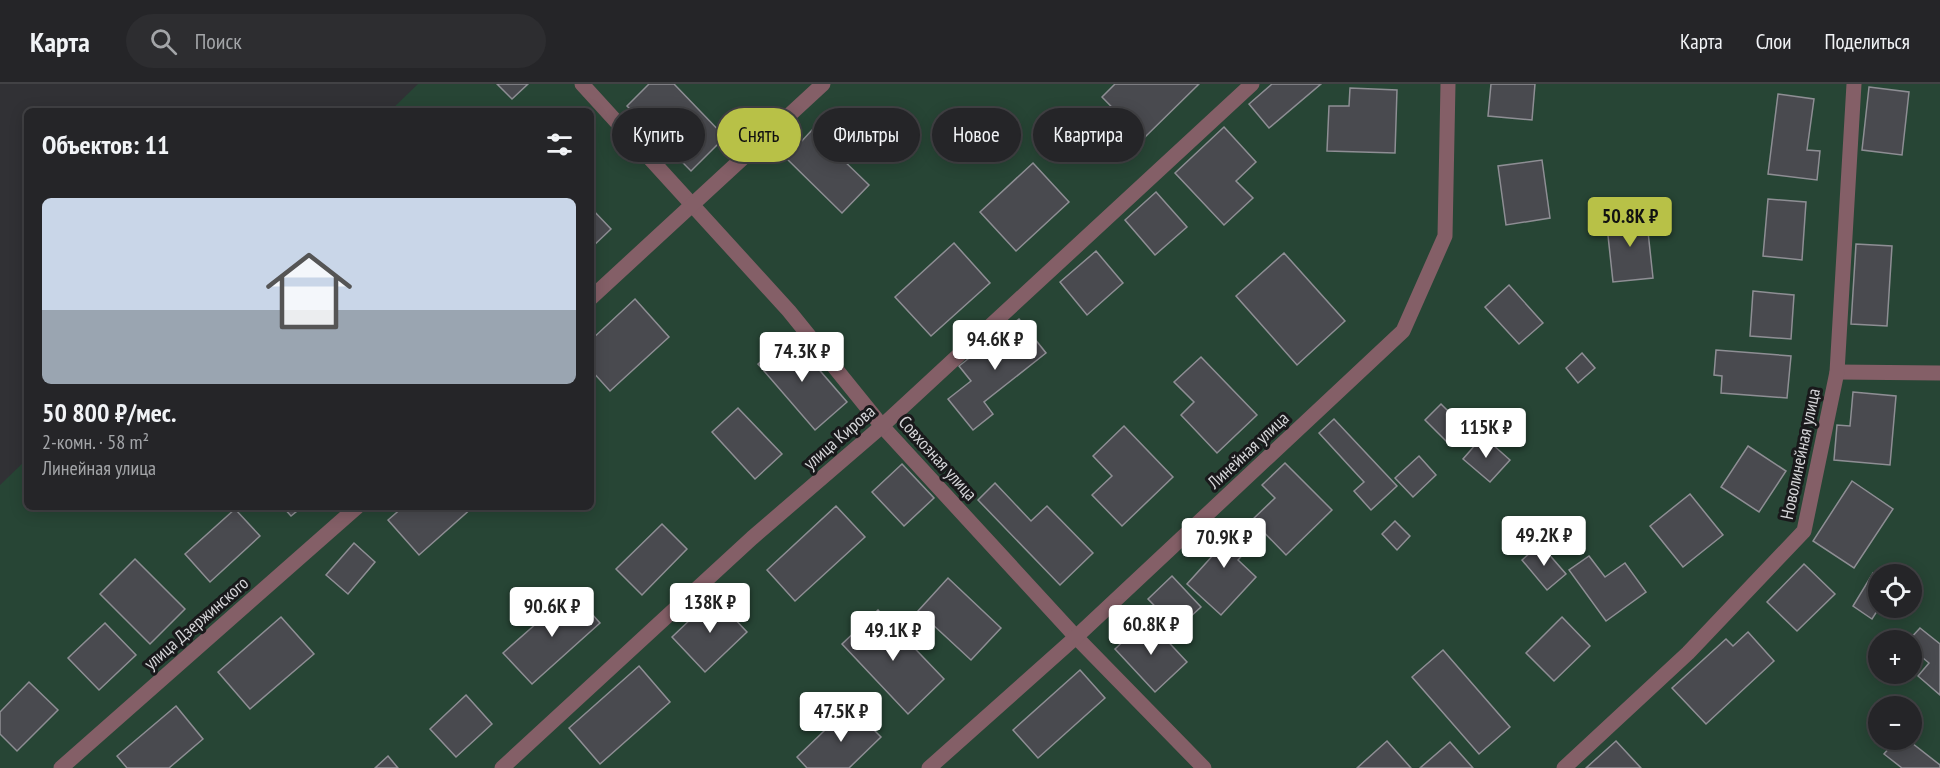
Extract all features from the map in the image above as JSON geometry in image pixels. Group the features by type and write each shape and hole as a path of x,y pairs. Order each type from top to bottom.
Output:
{"street":[{"name":"Совхозная улица","path":"582,84 789,311 882,426 1076,637 1204,768"},
{"path":"594,295 694,206 823,84"},
{"name":"улица Кирова","path":"502,768 752,538 882,426 1252,84"},
{"name":"Линейная улица","path":"929,768 1076,637 1403,331 1445,236 1448,84"},
{"name":"Новолинейная улица","path":"1563,768 1688,653 1804,531 1837,372 1854,84"},
{"path":"1837,372 1940,373"},
{"name":"улица Дзержинского","path":"61,768 354,510"}],"green space":[{"path":"418,84 1940,84 1940,768 0,768 0,485 24,462 24,510 594,510 594,108 393,108"}],"building":[{"path":"497,84 528,84 512,99"},
{"path":"649,84 674,84 697,108 629,108 627,106"},
{"path":"1115,84 1199,84 1144,138 1144,108 1113,108 1102,97"},
{"path":"1272,84 1321,84 1269,128 1249,104"},
{"path":"1491,84 1535,84 1532,120 1488,116"},
{"path":"1869,87 1909,92 1902,155 1862,150"},
{"path":"1350,88 1397,90 1395,153 1327,151 1329,106 1349,106"},
{"path":"1778,94 1814,99 1807,150 1820,151 1817,180 1768,174"},
{"path":"705,116 717,129 717,145 705,157"},
{"path":"1224,127 1256,162 1236,181 1253,198 1224,225 1175,173"},
{"path":"812,130 813,162 845,162 869,185 842,213 790,162 801,162 801,142"},
{"path":"1542,160 1550,218 1506,225 1498,166"},
{"path":"682,162 700,162 691,171"},
{"path":"1033,163 1069,202 1016,251 980,212"},
{"path":"1156,192 1187,227 1155,255 1125,220"},
{"path":"1768,199 1806,202 1802,260 1763,256"},
{"path":"594,211 611,229 594,245"},
{"path":"1646,213 1653,278 1613,282 1606,217"},
{"path":"954,243 990,283 931,336 895,297"},
{"path":"1856,244 1892,246 1887,326 1851,324"},
{"path":"1096,251 1123,283 1087,315 1060,282"},
{"path":"1284,253 1345,321 1297,365 1236,296"},
{"path":"1509,285 1543,323 1519,344 1485,307"},
{"path":"1753,291 1794,295 1791,339 1750,336"},
{"path":"635,299 669,337 610,391 594,373 594,337"},
{"path":"1019,319 1046,353 984,402 993,414 973,430 948,399 971,381 959,366"},
{"path":"790,336 847,402 815,430 758,364"},
{"path":"1716,350 1791,356 1787,398 1721,393 1722,376 1714,375"},
{"path":"1582,353 1595,368 1578,383 1566,368"},
{"path":"1201,357 1257,415 1217,453 1181,415 1194,402 1174,382"},
{"path":"1853,392 1896,396 1890,465 1834,460 1837,425 1850,426"},
{"path":"1441,404 1466,429 1450,445 1425,420"},
{"path":"738,408 782,454 755,479 712,432"},
{"path":"1334,419 1397,486 1371,510 1354,491 1364,482 1319,433"},
{"path":"1124,426 1173,477 1122,526 1092,495 1112,476 1093,456"},
{"path":"1483,436 1510,460 1490,482 1463,459"},
{"path":"1748,446 1786,471 1759,512 1721,487"},
{"path":"1419,456 1436,475 1413,497 1395,478"},
{"path":"1285,463 1332,510 1286,555 1252,520 1275,498 1262,485"},
{"path":"902,464 934,498 904,526 872,492"},
{"path":"1852,481 1893,509 1854,568 1813,541"},
{"path":"995,483 1031,521 1047,506 1093,553 1060,585 978,500"},
{"path":"1690,494 1723,535 1683,567 1650,526"},
{"path":"836,506 865,537 795,601 767,570"},
{"path":"234,510 260,536 210,582 185,554"},
{"path":"286,510 298,510 291,516"},
{"path":"400,510 470,510 419,555 388,520"},
{"path":"1228,520 1253,543 1238,560 1256,577 1221,615 1187,584 1215,553 1206,544"},
{"path":"1395,521 1410,536 1397,550 1382,534"},
{"path":"662,524 687,549 642,595 616,569"},
{"path":"354,543 375,562 348,594 326,575"},
{"path":"1540,544 1566,574 1547,590 1522,560"},
{"path":"1589,556 1605,577 1625,563 1646,592 1606,621 1569,570"},
{"path":"135,559 185,609 150,644 100,594"},
{"path":"1804,564 1835,594 1797,631 1767,602"},
{"path":"1172,576 1201,607 1177,629 1148,599"},
{"path":"948,578 1001,628 971,660 918,611"},
{"path":"1868,581 1868,616 1853,606"},
{"path":"572,592 600,623 532,684 503,653"},
{"path":"714,597 747,632 705,672 672,637"},
{"path":"878,610 944,679 908,714 842,644"},
{"path":"281,617 314,654 250,709 218,672"},
{"path":"1562,617 1590,646 1554,681 1526,653"},
{"path":"1147,619 1187,662 1155,692 1115,649"},
{"path":"105,623 136,655 99,690 68,658"},
{"path":"1920,628 1940,644 1940,695 1922,679 1922,671 1929,663 1922,657 1922,630 1918,630"},
{"path":"1748,632 1774,661 1706,724 1672,688 1726,639 1733,646"},
{"path":"1443,650 1510,727 1479,754 1412,677"},
{"path":"639,666 670,702 600,764 569,728"},
{"path":"1080,670 1105,698 1038,758 1013,730"},
{"path":"29,682 58,710 17,751 0,734 0,712"},
{"path":"466,695 492,724 456,757 430,729"},
{"path":"176,706 203,739 169,768 127,768 117,756"},
{"path":"850,706 881,737 849,768 807,768 797,757"},
{"path":"1387,741 1411,768 1357,768"},
{"path":"1616,741 1641,768 1586,768"},
{"path":"1450,742 1473,768 1420,768"},
{"path":"1887,750 1921,750 1940,765 1940,768 1902,768 1884,754"},
{"path":"388,756 398,768 375,768"}]}
